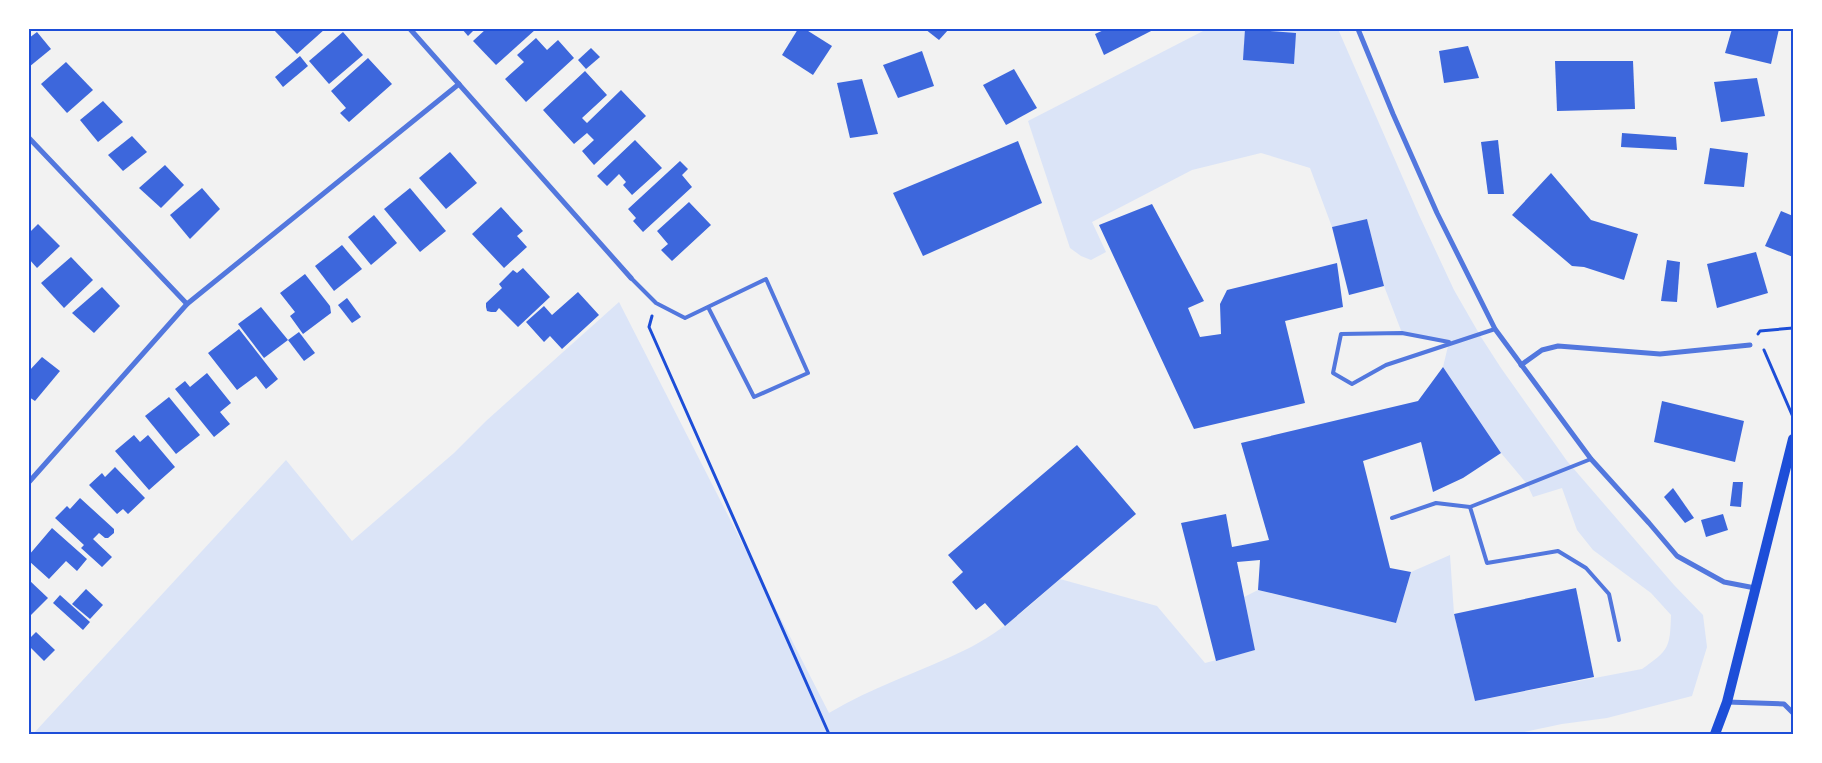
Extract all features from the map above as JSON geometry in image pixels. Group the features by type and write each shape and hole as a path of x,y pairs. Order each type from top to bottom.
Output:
{"main road":[{"path":"1715,734 1727,702 1793,438"}],"street":[{"path":"410,29 631,278"},
{"path":"1358,29 1393,114 1438,213 1494,328 1591,459 1677,556 1724,582 1755,588"},
{"path":"29,482 187,304 459,84"},
{"path":"29,138 187,304"},
{"path":"1521,364 1542,350 1558,346 1660,354 1750,345"},
{"path":"1727,702 1784,704 1793,713"}],"lane":[{"path":"631,278 656,303 685,318 766,279 808,373 754,397 708,307"},
{"path":"1449,342 1402,333 1341,334 1333,372 1352,384 1386,364 1494,328"},
{"path":"1392,518 1436,503 1470,507 1591,459"},
{"path":"1470,507 1487,563 1558,551 1586,568 1609,594 1619,640"}],"path":[{"path":"656,303 649,328 829,734"},
{"path":"1793,328 1760,331 1750,345 1763,348 1793,417"}],"shaded area":[{"path":"1207,29 1338,29 1419,215 1454,290 1481,337 1567,461 1674,585 1703,615 1707,647 1692,696 1607,718 1562,724 1515,734 33,734 286,460 352,541 454,453 486,421 619,302 829,713 879,687 948,658 978,643 1015,618 1060,579 1157,606 1205,663 1255,650 1244,597 1258,590 1396,623 1411,572 1450,555 1454,614 1475,701 1642,669 1663,652 1669,642 1671,615 1651,593 1593,550 1577,530 1562,488 1533,497 1527,484 1501,453 1443,367 1449,342 1402,333 1384,286 1367,219 1332,227 1310,168 1261,153 1192,170 1092,222 1106,252 1091,260 1070,248 1028,121"}],"building":[{"path":"273,29 325,29 297,54"},
{"path":"462,29 475,29 468,36"},
{"path":"486,29 536,29 496,65 473,41"},
{"path":"798,29 805,29 832,46 813,75 782,55"},
{"path":"925,29 949,29 939,40"},
{"path":"1106,29 1155,29 1104,55 1095,34"},
{"path":"1245,29 1296,33 1294,64 1243,60"},
{"path":"1732,29 1779,29 1771,64 1725,53"},
{"path":"37,32 51,49 29,67 29,38"},
{"path":"343,32 363,55 329,84 309,61"},
{"path":"536,38 547,50 558,40 574,58 526,102 505,79 524,62 517,55"},
{"path":"1468,46 1479,78 1444,83 1439,51"},
{"path":"591,48 600,57 586,69 578,60"},
{"path":"922,51 934,86 898,98 883,65"},
{"path":"300,56 308,66 283,87 275,77"},
{"path":"368,58 392,84 349,122 340,113 346,108 331,91"},
{"path":"1555,61 1633,61 1635,109 1557,111"},
{"path":"66,62 93,90 67,113 41,84"},
{"path":"1014,69 1037,108 1006,125 983,85"},
{"path":"585,71 607,95 582,118 587,123 621,90 646,116 594,165 582,151 594,140 587,133 574,144 543,110"},
{"path":"1757,78 1765,116 1721,122 1714,82"},
{"path":"862,79 878,134 850,138 837,83"},
{"path":"103,101 123,122 98,142 80,120"},
{"path":"1622,133 1676,137 1677,150 1621,147"},
{"path":"132,136 147,152 123,171 108,155"},
{"path":"635,140 662,168 632,195 623,185 626,182 619,174 607,186 597,176"},
{"path":"1498,140 1504,194 1488,194 1481,142"},
{"path":"1018,141 1042,203 923,256 893,193"},
{"path":"1710,148 1748,153 1744,187 1704,184"},
{"path":"450,152 477,183 446,209 419,178"},
{"path":"680,161 688,169 682,175 692,187 643,232 633,221 636,218 628,209"},
{"path":"165,165 184,185 161,208 139,188"},
{"path":"1551,173 1591,220 1638,234 1624,280 1584,267 1572,266 1512,215"},
{"path":"202,188 220,209 190,239 170,215"},
{"path":"410,188 446,231 420,252 384,209"},
{"path":"689,202 711,225 672,261 661,250 668,244 657,231"},
{"path":"1152,204 1204,301 1188,308 1200,337 1221,334 1220,304 1227,290 1337,263 1343,307 1285,321 1305,403 1194,429 1099,225"},
{"path":"501,207 523,231 517,236 527,247 504,268 472,234"},
{"path":"1781,211 1793,216 1793,257 1765,246"},
{"path":"374,215 397,243 371,265 348,237"},
{"path":"1367,219 1384,286 1349,295 1332,227"},
{"path":"38,224 60,246 37,268 29,259 29,233"},
{"path":"342,245 362,269 334,291 315,266"},
{"path":"1756,252 1768,293 1717,308 1707,264"},
{"path":"71,257 93,280 64,308 41,283"},
{"path":"1667,260 1680,262 1677,302 1661,301"},
{"path":"523,268 550,297 518,327 499,308 496,312 487,311 486,303 502,288 499,284 513,270 517,273"},
{"path":"305,274 330,306 331,313 303,334 290,316 295,312 280,293"},
{"path":"102,287 120,306 94,333 72,313"},
{"path":"578,292 599,315 562,349 550,336 544,342 526,322 544,306 552,315"},
{"path":"347,298 361,317 352,323 338,305"},
{"path":"261,307 288,340 264,358 238,324"},
{"path":"239,329 278,379 266,389 256,376 237,390 208,353"},
{"path":"299,332 315,353 304,361 288,340"},
{"path":"42,357 60,371 35,401 29,397 29,371"},
{"path":"1443,367 1501,453 1463,478 1433,492 1421,442 1363,461 1390,568 1411,572 1396,623 1258,590 1260,560 1237,562 1255,650 1216,661 1181,523 1226,514 1232,547 1269,540 1241,443 1418,401"},
{"path":"207,373 231,403 220,412 230,424 214,437 175,389 185,381 190,387"},
{"path":"169,397 200,435 176,454 145,416"},
{"path":"1662,401 1744,421 1735,462 1654,442"},
{"path":"134,435 140,442 148,435 175,467 149,490 115,451"},
{"path":"1077,445 1136,514 1005,626 985,603 976,610 952,582 963,572 948,555"},
{"path":"115,467 145,498 128,514 123,509 117,514 89,485 102,473 105,477"},
{"path":"1733,482 1743,482 1741,507 1730,506"},
{"path":"1673,488 1694,518 1685,523 1664,497"},
{"path":"80,498 114,529 114,533 108,538 99,533 93,539 112,557 102,567 81,548 84,545 55,518 67,506 70,509"},
{"path":"1723,514 1728,530 1706,537 1701,520"},
{"path":"52,528 87,559 77,571 66,561 49,579 29,561 29,555"},
{"path":"29,580 48,598 29,617"},
{"path":"1576,588 1594,677 1475,701 1454,614"},
{"path":"86,589 103,605 90,619 72,604"},
{"path":"60,595 90,622 83,630 53,603"},
{"path":"36,632 55,650 44,661 29,646 29,639"}]}
